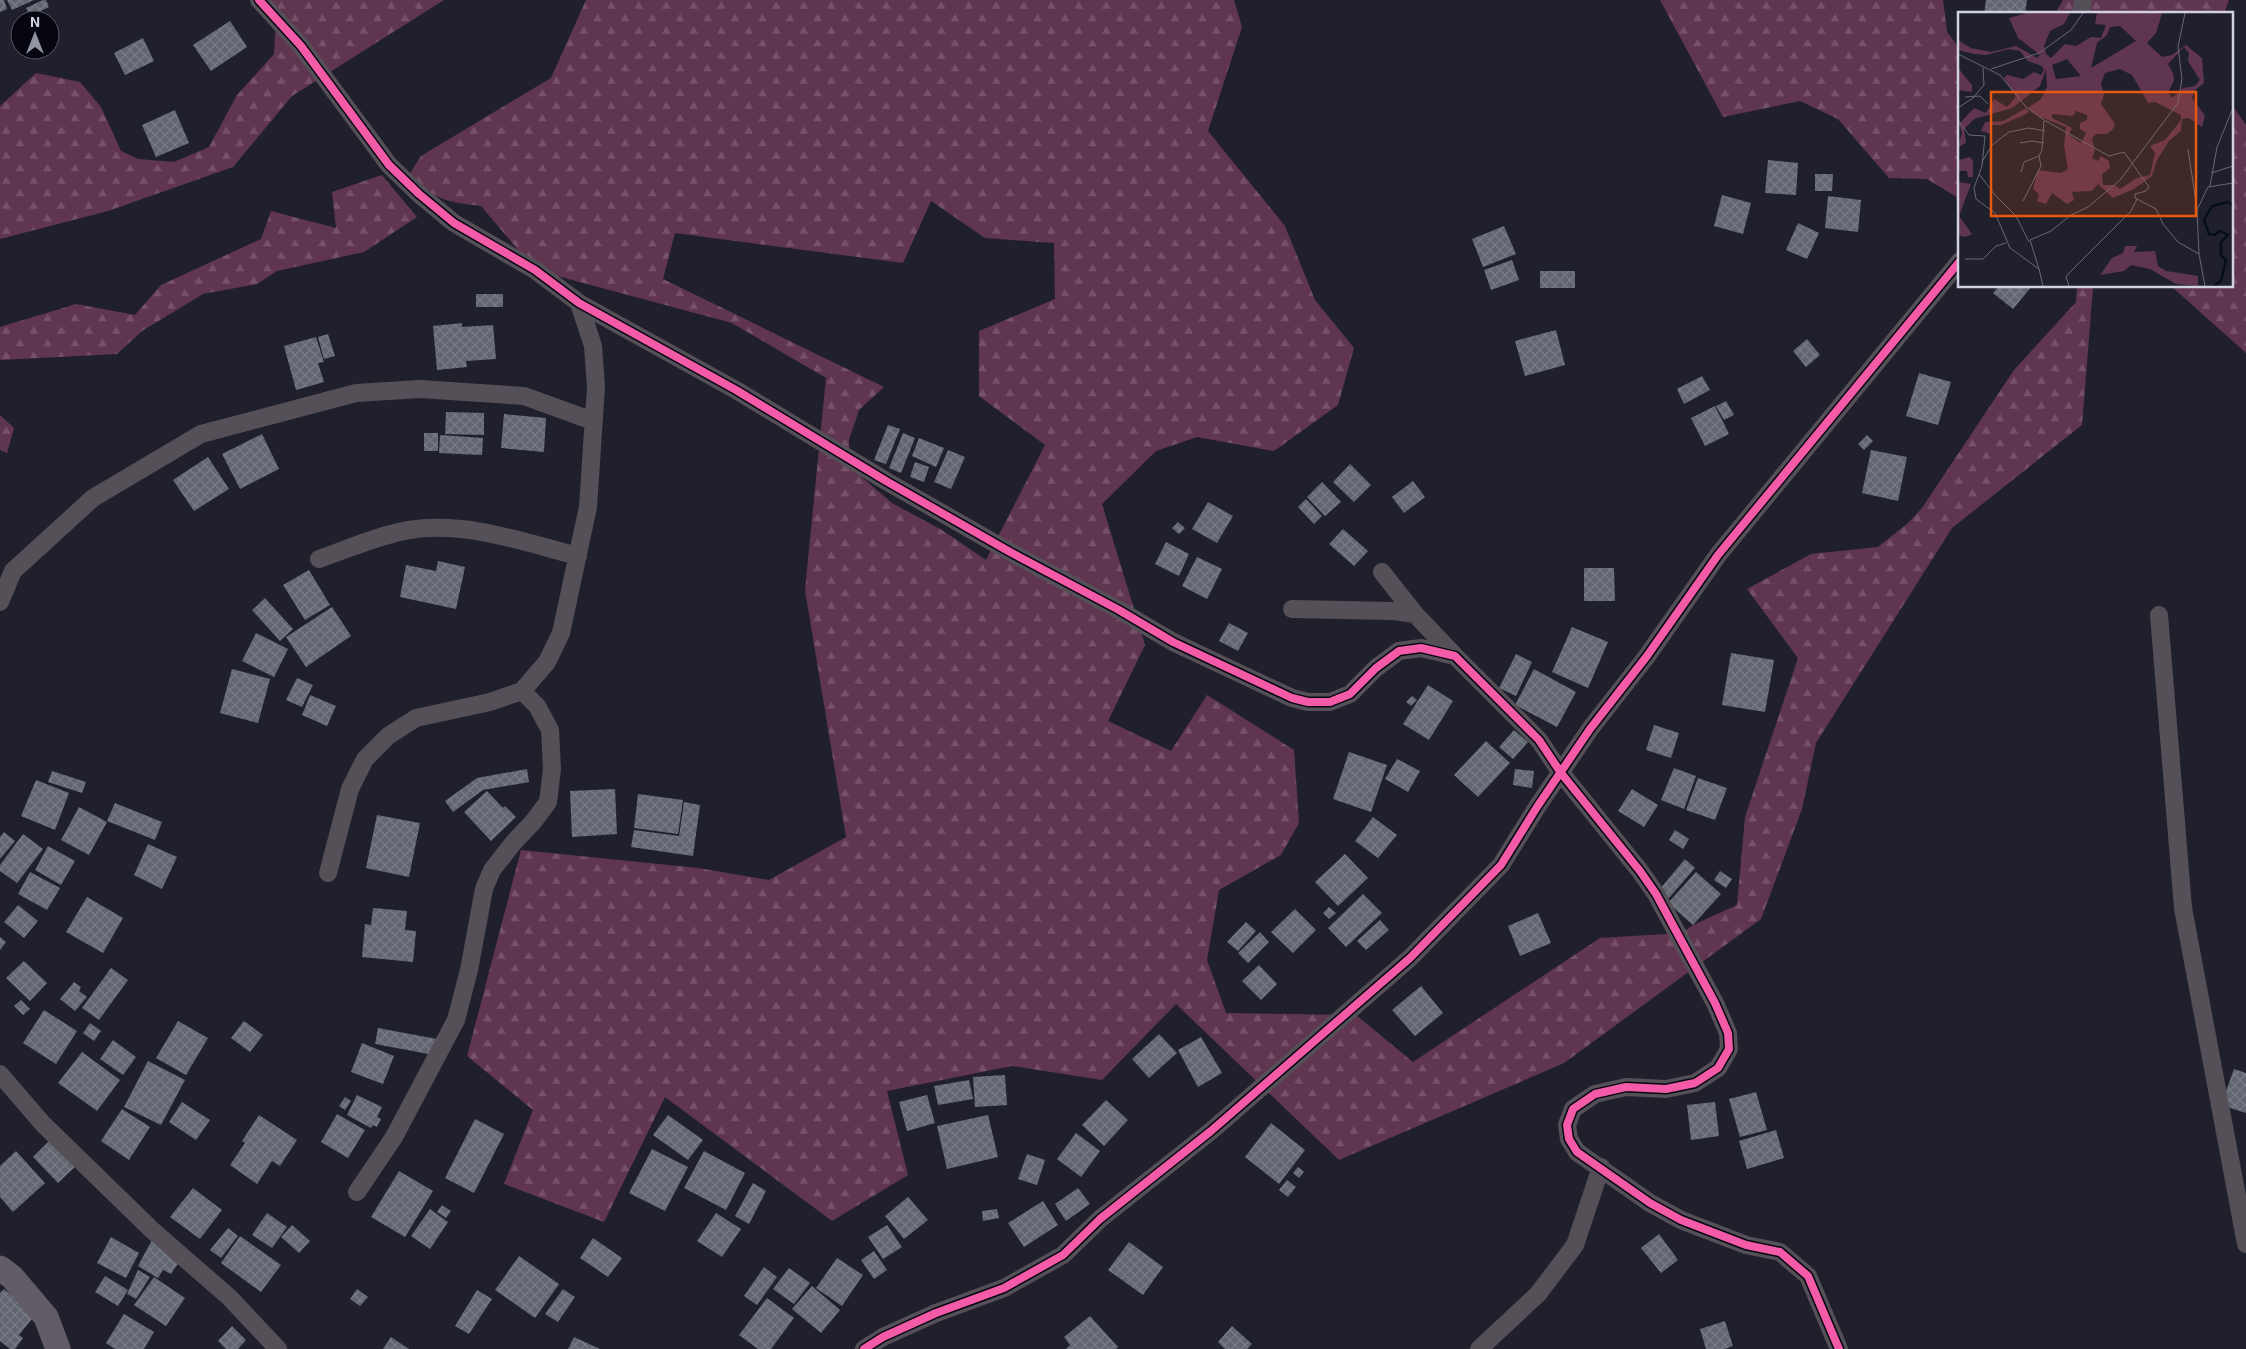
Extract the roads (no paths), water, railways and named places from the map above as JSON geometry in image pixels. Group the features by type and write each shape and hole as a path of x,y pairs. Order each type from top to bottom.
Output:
{"street":[{"path":"259,0 301,46 389,165 419,194 454,223 535,270 579,303 736,390 1010,552 1119,610 1173,642 1292,698 1308,702 1330,702 1350,694 1376,668 1399,651 1421,648 1455,656"},
{"path":"864,1349 882,1337 936,1313 1004,1288 1063,1255 1100,1219 1211,1131 1410,958 1501,865 1537,807 1590,729 1647,656 1718,555 1958,263"},
{"path":"328,872 350,789 365,759 388,736 416,718 490,702 522,691 547,662 561,633 588,507 596,387 593,346 579,303"},
{"path":"0,602 13,571 93,498 200,434 356,393 420,389 524,396 593,421"},
{"path":"319,559 409,530 455,528 487,532 578,556"},
{"path":"1382,572 1415,614 1539,740 1561,773 1640,870 1656,894 1715,1003 1728,1033 1729,1049 1718,1068 1694,1083 1666,1089 1626,1087 1595,1094 1573,1109 1567,1126 1570,1139 1577,1152 1650,1203 1681,1220 1746,1245 1780,1252 1808,1276 1839,1349"},
{"path":"1292,609 1393,611 1415,614"},
{"path":"2159,615 2183,908 2246,1244"},
{"path":"357,1192 394,1138 456,1020 469,970 484,889 492,870 548,802 552,769 550,730 537,706 522,691"},
{"path":"0,1074 43,1124 152,1230 229,1297 278,1349"},
{"path":"1479,1349 1538,1294 1575,1245 1601,1167"},
{"path":"0,1268 12,1276 46,1318 58,1349"}]}
